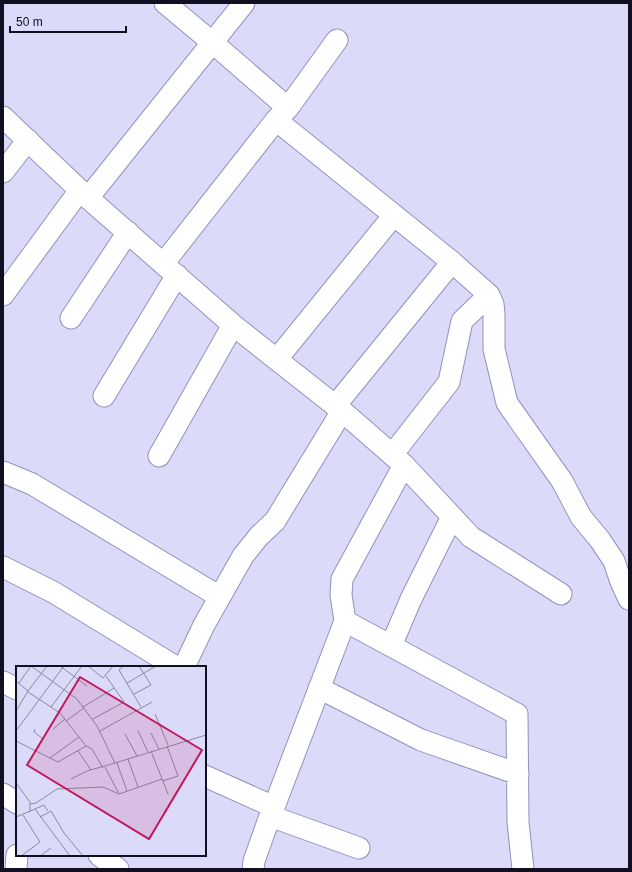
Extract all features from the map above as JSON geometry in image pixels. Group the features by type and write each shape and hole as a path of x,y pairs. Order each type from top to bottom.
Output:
{"street":[{"path":"165,3 213,43 282,114 394,215 452,262 489,295 493,304 494,314 494,349 508,404 562,481 581,517 600,540 614,561 629,599"},
{"path":"3,295 84,194 213,43 244,3"},
{"path":"104,396 170,270 337,40"},
{"path":"3,117 84,194 233,325 338,409 398,460 471,537 561,594"},
{"path":"3,172 28,140"},
{"path":"276,359 394,215"},
{"path":"71,318 128,232"},
{"path":"184,666 204,625 243,556 275,521 338,409 452,262"},
{"path":"253,869 254,861 272,812 345,621 341,595 342,579 398,460 449,382 462,321 489,295"},
{"path":"159,456 233,325"},
{"path":"3,472 32,484 220,597"},
{"path":"391,646 411,599 452,517"},
{"path":"3,567 53,592 174,666"},
{"path":"345,621 516,714 518,822 523,869"},
{"path":"3,682 16,688"},
{"path":"319,688 421,740 518,774"},
{"path":"206,777 272,812 359,848"},
{"path":"3,794 16,802"},
{"path":"16,869 17,856"},
{"path":"100,856 118,869"},
{"path":"123,869 124,856"}]}
